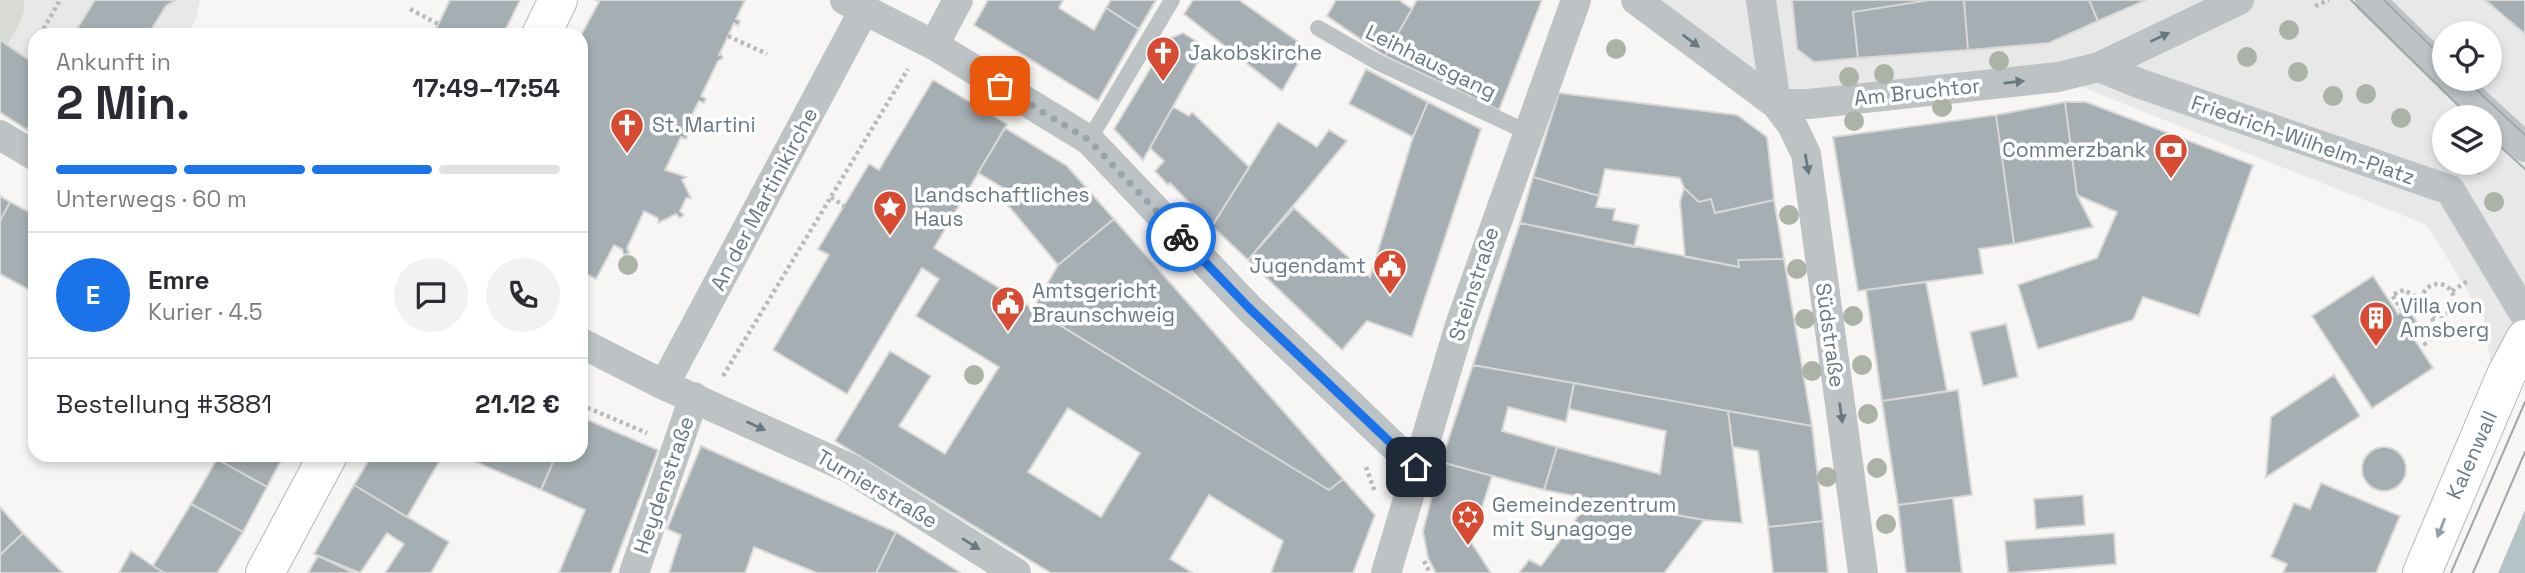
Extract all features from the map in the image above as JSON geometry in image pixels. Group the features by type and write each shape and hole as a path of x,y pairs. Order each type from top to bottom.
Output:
{"main road":[{"path":"544,28 558,0"},
{"name":"Kalenwall","path":"2422,573 2507,375 2525,340"},
{"path":"265,573 324,462"}],"street":[{"path":"923,53 958,0"},
{"name":"Steinstraße","path":"1386,573 1460,325 1576,0"},
{"path":"1636,0 1776,104"},
{"path":"1761,0 1776,104"},
{"path":"2099,66 2239,0"},
{"path":"2370,0 2432,60"},
{"name":"An der Martinikirche","path":"664,385 854,6 923,53 1089,140 1249,308 1416,467"},
{"name":"Am Bruchtor","path":"1776,104 1809,104 2058,77 2099,66"},
{"name":"Friedrich-Wilhelm-Platz","path":"2099,66 2141,85 2450,190 2525,315"},
{"path":"2464,91 2525,147"},
{"name":"Südstraße","path":"1776,104 1792,125 1806,155 1863,573"},
{"path":"0,135 28,152"},
{"path":"588,347 694,397"},
{"name":"Heydenstraße","path":"634,573 694,397"},
{"name":"Turnierstraße","path":"694,397 851,469 1016,573"}],"lane":[{"path":"1089,140 1172,0"},
{"name":"Leihhausgang","path":"1318,28 1379,63 1527,132"}],"path":[{"path":"44,28 60,0"},
{"path":"2315,6 2329,0"},
{"path":"410,9 438,24"},
{"path":"728,36 766,54"},
{"path":"719,382 831,197 923,53"},
{"path":"831,197 844,206"},
{"path":"2421,300 2423,292 2438,283 2452,291 2455,300 2447,314 2430,315"},
{"path":"2452,291 2463,284"},
{"path":"2404,290 2421,300 2434,323 2434,334 2424,344 2405,320 2392,295 2404,290"},
{"path":"1364,463 1377,501"}],"shaded area":[{"path":"0,0 200,0 191,28 28,28 28,130 0,112"},
{"path":"0,0 24,0 22,18 7,45 0,40"},
{"path":"1643,0 2525,0 2525,374 2490,360 2484,318 2427,225 2057,77 1809,104"},
{"path":"2525,510 2525,573 2498,573"}],"building":[{"path":"95,0 176,0 166,6 152,28 77,28"},
{"path":"450,0 520,0 506,28 436,28"},
{"name":"St. Martini","path":"596,0 745,0 736,19 740,21 738,26 734,23 719,55 723,58 718,61 701,96 706,99 704,103 699,101 683,132 688,134 686,139 681,137 665,170 686,177 682,180 691,198 686,198 680,211 684,215 680,218 676,214 658,223 658,218 644,211 627,248 629,253 624,255 622,249 614,245 596,279 588,275 588,28 585,28 599,2"},
{"path":"988,0 1063,0 1059,8 1094,30 1106,8 1139,29 1098,101 974,25"},
{"path":"1111,0 1156,0 1139,29 1106,8"},
{"path":"1193,0 1239,0 1307,48 1282,91 1184,14"},
{"path":"1336,0 1399,0 1412,9 1385,56 1327,16"},
{"path":"1417,0 1542,0 1499,110 1385,56"},
{"path":"1792,0 1930,0 1853,12 1858,58 1814,62 1797,49"},
{"path":"1930,0 1964,0 1968,50 1858,58 1853,12"},
{"path":"1964,0 2089,0 2098,21 2049,43 1968,50"},
{"path":"2089,0 2146,0 2098,21"},
{"path":"2485,0 2525,0 2525,34"},
{"name":"Jakobskirche","path":"1183,33 1196,41 1199,60 1143,160 1114,129 1168,39"},
{"path":"0,40 28,59 27,130 0,112"},
{"path":"1366,69 1428,102 1413,137 1349,104"},
{"name":"Amtsgericht Braunschweig","path":"933,80 1007,124 934,248 1329,490 1343,479 1375,515 1353,573 1271,573 1283,541 1209,495 1170,559 1193,573 1051,573 835,441 890,351 931,376 899,426 945,454 999,367 916,316 939,279 922,268 847,394 773,350 829,255 818,249 869,164 879,170","holes":["1068,408 1140,453 1101,517 1028,472"]},
{"path":"1559,93 1737,115 1767,137 1774,200 1715,213 1711,199 1699,202 1684,188 1680,178 1605,169 1599,196 1533,177"},
{"path":"1428,102 1481,129 1412,337 1367,321 1342,350 1248,260 1294,208 1370,277 1413,137"},
{"path":"2065,102 2086,102 2253,165 2199,316 2143,297 2133,320 2038,349 2018,285 2097,258 2117,212 2077,195"},
{"path":"2065,102 2077,195 2093,227 2014,244 1996,115"},
{"path":"1173,107 1189,116 1192,112 1249,167 1212,226 1155,171 1164,161 1150,148"},
{"path":"1996,115 2014,244 1979,249 1983,274 1858,291 1833,137"},
{"path":"1278,122 1317,147 1329,130 1347,141 1248,260 1212,226"},
{"path":"1005,128 1067,166 1114,219 1058,265 1006,203 1012,193 978,173"},
{"path":"1533,177 1599,196 1596,207 1615,209 1613,220 1639,225 1634,247 1520,223"},
{"path":"1684,188 1699,202 1711,199 1715,213 1774,200 1784,259 1738,260 1739,267 1685,257 1680,201"},
{"path":"0,196 10,202 0,221"},
{"path":"10,202 28,211 28,289 0,274 0,221"},
{"path":"1114,219 1343,479 1329,490 1033,309 1058,265"},
{"path":"1520,223 1739,267 1738,260 1784,259 1812,426 1473,365"},
{"name":"Villa von Amsberg","path":"2373,276 2398,314 2408,308 2417,322 2407,328 2433,368 2372,408 2312,316"},
{"path":"1926,282 1947,391 1882,401 1866,290"},
{"path":"2006,324 2018,377 1983,386 1970,332"},
{"path":"1473,365 1574,383 1566,422 1508,407 1502,431 1557,447 1544,490 1441,462"},
{"path":"2334,375 2360,416 2266,477 2271,417"},
{"path":"1574,383 1728,411 1742,523 1704,520 1544,490 1557,447 1660,474 1666,431 1569,409"},
{"path":"1958,390 1972,495 1898,505 1882,401"},
{"path":"1728,411 1812,426 1823,521 1768,527 1758,451 1733,447"},
{"path":"588,420 658,450 611,573 559,573 585,510 541,490 553,462 588,462"},
{"path":"701,446 896,532 876,573 817,573 754,547 745,573 669,573 681,535 667,529"},
{"path":"2384,447 2399,454 2406,469 2399,484 2384,491 2369,484 2362,469 2369,454"},
{"path":"215,462 222,462 267,487 243,532 191,504"},
{"path":"222,462 280,462 267,487"},
{"path":"368,462 439,462 407,517 354,485"},
{"path":"476,462 553,462 541,490"},
{"path":"1441,462 1492,476 1471,542 1491,573 1436,573 1428,558 1423,531"},
{"path":"2321,483 2400,516 2376,573 2283,573 2287,564 2271,557 2294,503 2310,509"},
{"path":"354,485 449,542 431,573 385,573 404,544 387,533 360,573 314,554"},
{"path":"2083,495 2085,525 2036,529 2034,499"},
{"path":"1953,498 1962,573 1906,573 1898,505"},
{"path":"1590,500 1704,520 1664,573 1519,573 1529,560 1541,566"},
{"path":"191,504 243,532 217,573 165,573 153,566"},
{"path":"0,507 23,533 0,555"},
{"path":"1823,521 1828,573 1773,573 1768,527"},
{"path":"896,532 961,573 876,573"},
{"path":"23,533 63,573 0,573 0,555"},
{"path":"2114,533 2116,564 2008,573 2005,541"},
{"path":"131,551 153,566 165,573 119,573"},
{"path":"318,556 354,573 308,573"}],"tram line":[{"path":"2351,0 2458,105"},
{"path":"2384,0 2432,47"},
{"path":"2478,91 2525,135"},
{"path":"2502,148 2525,169"},
{"path":"2451,573 2525,402"},
{"path":"2473,573 2525,452"}],"way so far":[{"path":"1000,86 1089,140 1181,237"}],"place":[{"name":"Jakobskirche","path":"1163,83"},
{"name":"St. Martini","path":"627,155"},
{"name":"Commerzbank","path":"2171,180"},
{"name":"Landschaftliches Haus","path":"890,237"},
{"name":"Jugendamt","path":"1390,296"},
{"name":"Amtsgericht Braunschweig","path":"1008,333"},
{"name":"Villa von Amsberg","path":"2376,348"},
{"name":"Gemeindezentrum mit Synagoge","path":"1468,547"}],"route":[{"path":"1181,237 1249,308 1416,467"}]}
